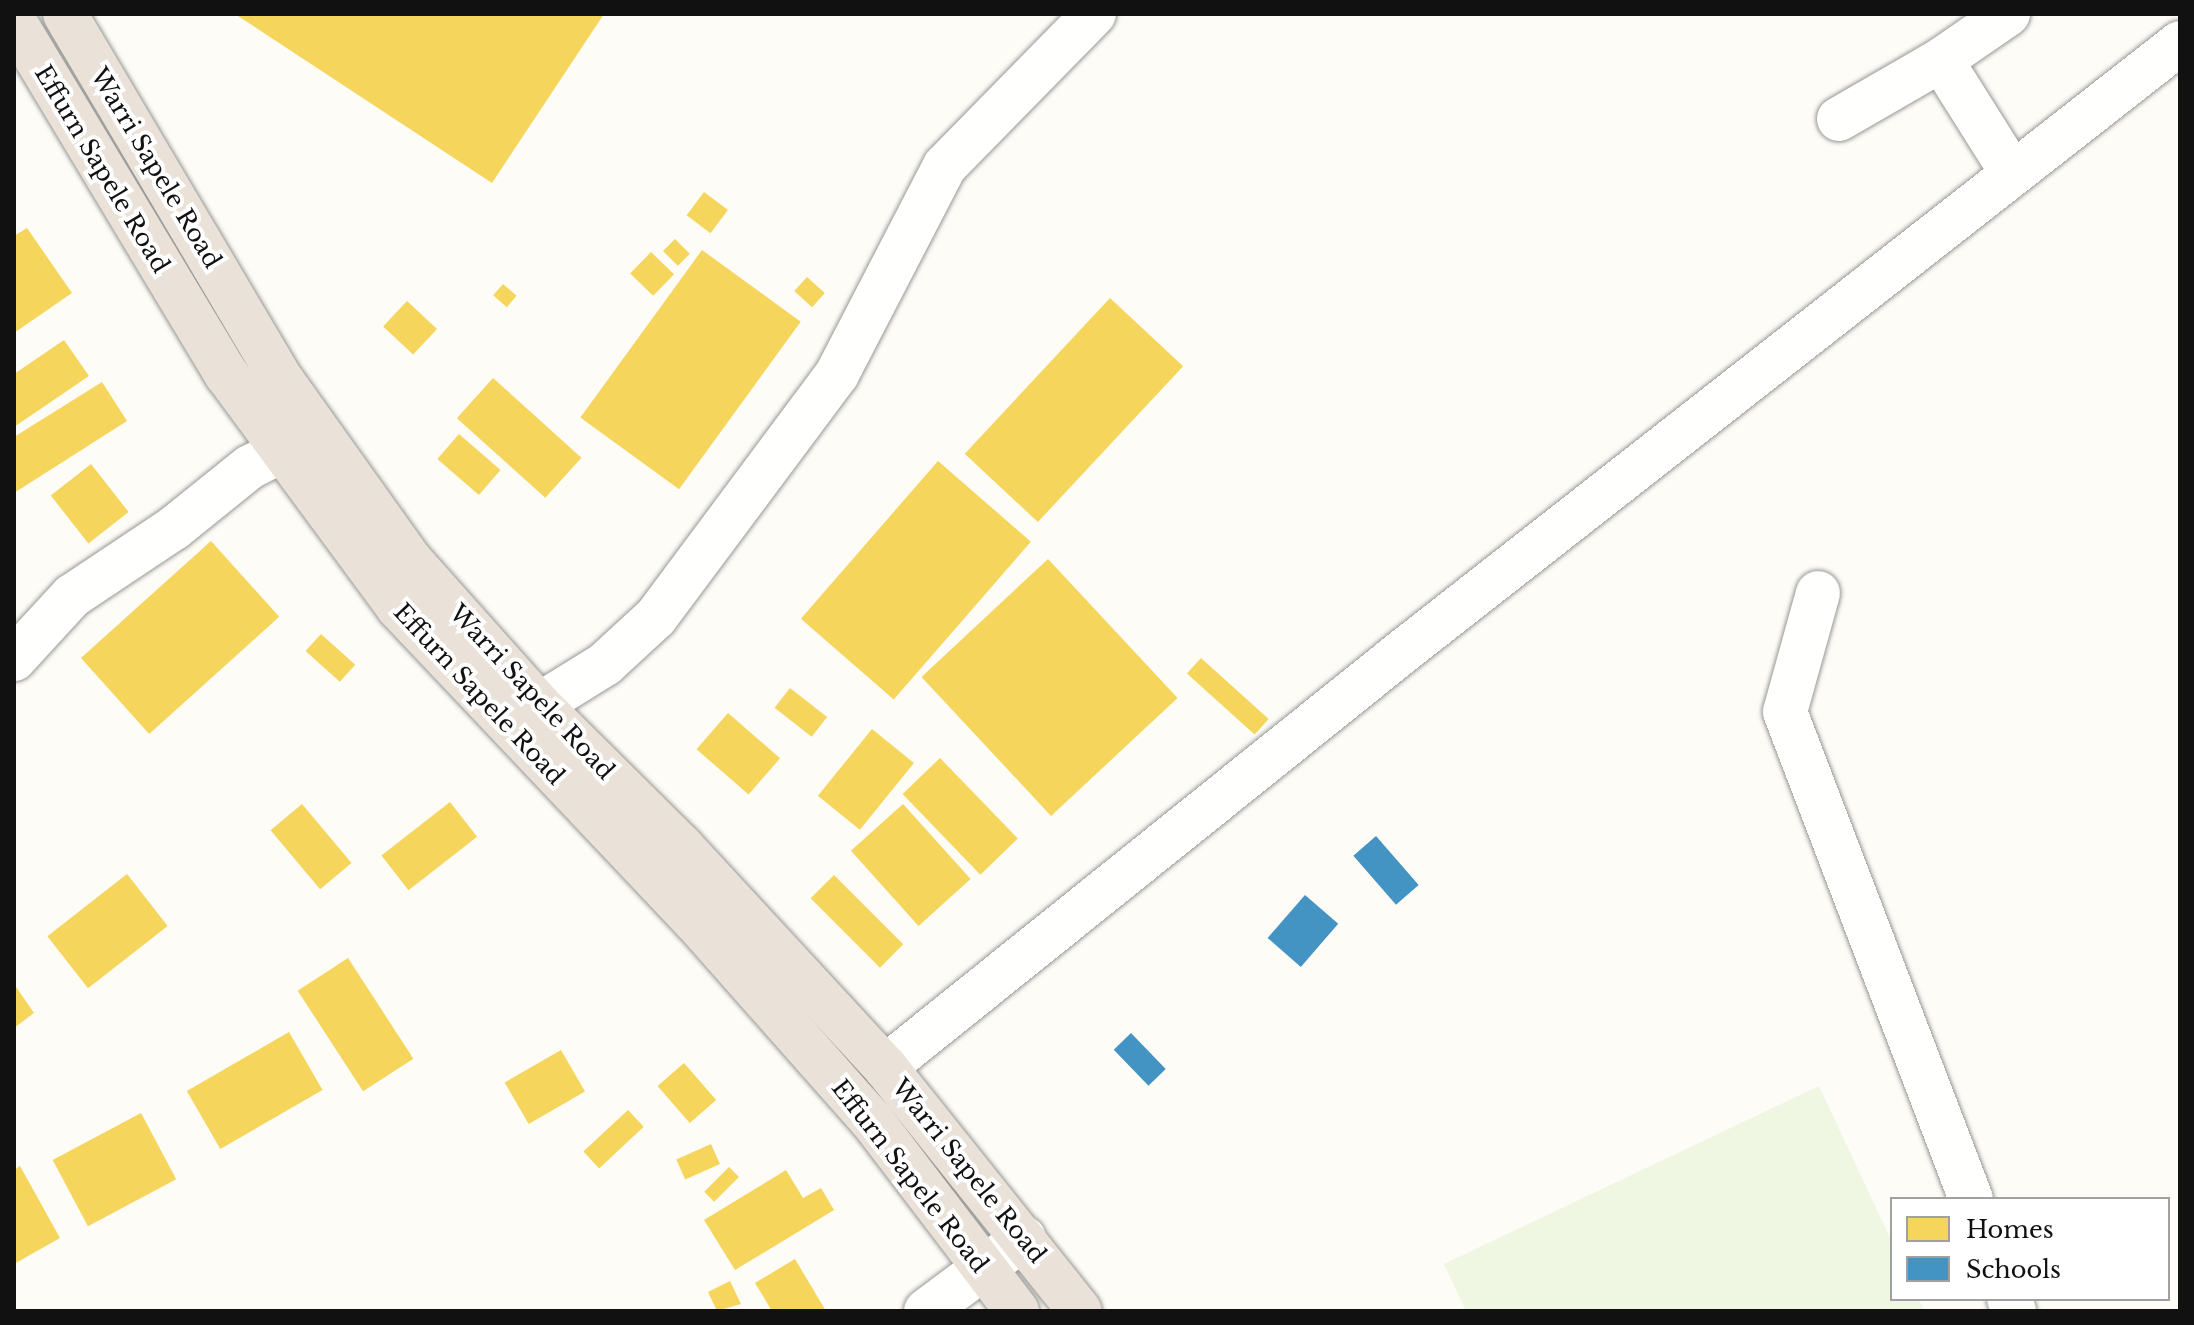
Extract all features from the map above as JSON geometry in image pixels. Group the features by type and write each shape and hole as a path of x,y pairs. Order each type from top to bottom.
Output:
{"highway":[{"name":"Warri Sapele Road","path":"65,14 283,382 345,476 410,560 539,705 710,907 885,1067 1080,1311"},
{"name":"Effurn Sapele Road","path":"14,21 165,277 282,451 398,607 710,907 982,1270 1017,1311"}],"street":[{"path":"539,705 605,664 656,617 837,374 945,166 1094,14"},
{"path":"1839,119 1941,60 2008,14"},
{"path":"885,1067 2011,171 2180,43"},
{"path":"1941,60 2011,171"},
{"path":"14,659 72,596 174,528 250,467 282,451"},
{"path":"1818,593 1785,712 1970,1197"},
{"path":"926,1311 1024,1238"}],"green space":[{"path":"1819,1086 1890,1238 1890,1301 1920,1301 1924,1311 1466,1311 1444,1264"}],"building: Homes":[{"path":"235,14 604,14 492,183"},
{"path":"704,192 728,210 711,233 687,215"},
{"path":"27,228 72,293 14,333 14,236"},
{"path":"675,239 690,254 678,266 663,251"},
{"path":"702,250 801,322 679,489 580,417"},
{"path":"651,252 674,274 653,296 630,274"},
{"path":"807,277 825,293 812,307 794,291"},
{"path":"503,284 517,296 507,307 493,295"},
{"path":"1110,298 1183,366 1038,522 965,454"},
{"path":"407,301 437,329 413,355 383,327"},
{"path":"64,340 89,376 14,427 14,374"},
{"path":"493,378 581,458 545,498 457,418"},
{"path":"102,382 127,421 14,493 14,437"},
{"path":"459,434 501,470 479,495 437,459"},
{"path":"938,461 1031,542 894,699 801,619"},
{"path":"91,464 129,512 88,543 51,495"},
{"path":"211,541 279,617 149,734 81,658"},
{"path":"1048,559 1178,698 1051,816 921,677"},
{"path":"321,634 355,665 340,682 306,651"},
{"path":"1201,658 1269,719 1255,734 1187,674"},
{"path":"790,688 827,717 812,737 775,708"},
{"path":"728,713 780,758 749,794 697,749"},
{"path":"872,729 914,763 860,830 818,796"},
{"path":"940,758 1018,839 980,875 903,794"},
{"path":"450,802 477,837 409,890 381,856"},
{"path":"302,804 351,863 320,889 271,830"},
{"path":"903,804 971,879 919,926 851,851"},
{"path":"127,874 168,926 88,988 47,936"},
{"path":"834,875 903,944 880,968 811,898"},
{"path":"348,958 413,1059 363,1091 298,991"},
{"path":"14,984 34,1013 14,1028"},
{"path":"289,1032 322,1090 220,1149 187,1091"},
{"path":"561,1050 585,1092 529,1124 505,1082"},
{"path":"684,1063 716,1100 690,1123 658,1086"},
{"path":"628,1110 644,1127 599,1168 583,1152"},
{"path":"141,1113 176,1179 88,1226 53,1160"},
{"path":"711,1144 720,1164 685,1180 676,1159"},
{"path":"20,1166 60,1238 14,1264 14,1170"},
{"path":"729,1167 739,1177 714,1202 704,1192"},
{"path":"786,1170 803,1198 821,1188 834,1210 735,1270 704,1220"},
{"path":"795,1259 826,1311 772,1311 755,1283"},
{"path":"730,1281 741,1304 717,1311 708,1292"}],"building: Schools":[{"path":"1376,836 1419,885 1396,905 1353,856"},
{"path":"1305,895 1338,924 1301,967 1268,938"},
{"path":"1131,1033 1166,1069 1148,1086 1114,1050"}]}
